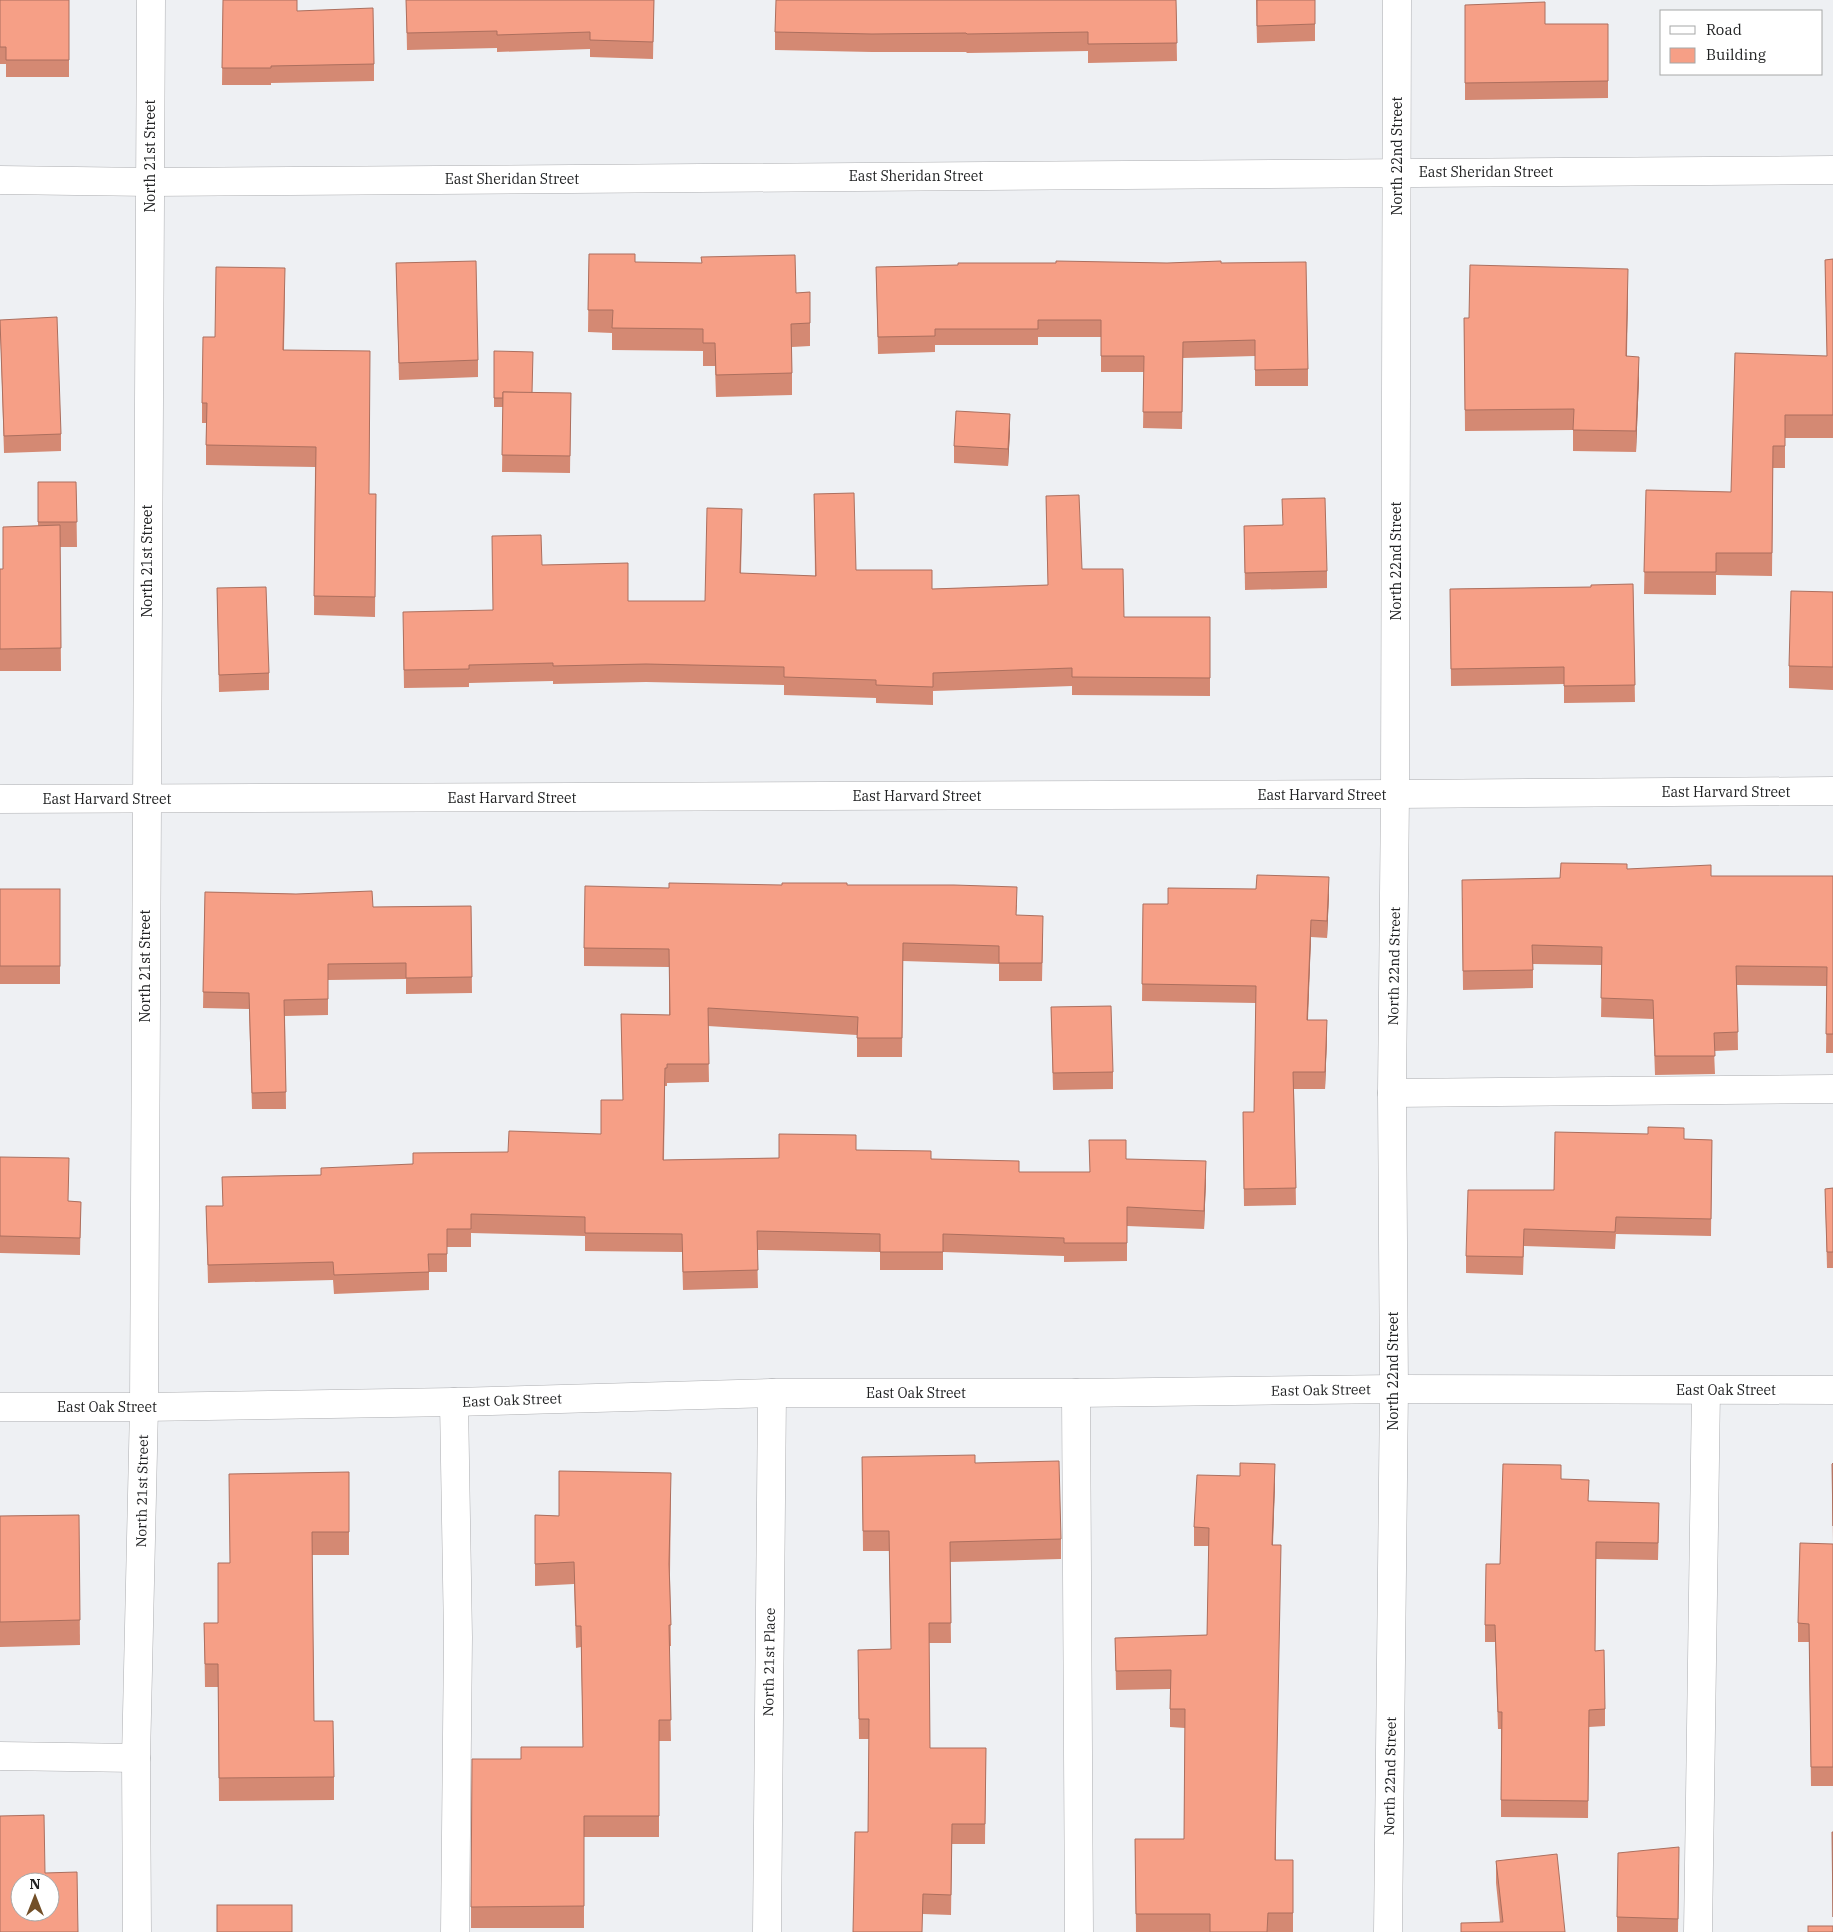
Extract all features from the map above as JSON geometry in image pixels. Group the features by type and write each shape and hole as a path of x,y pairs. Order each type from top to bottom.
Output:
{"street":[{"name":"North 21st Street","path":"137,1932 136,1758 144,1407 151,0"},
{"name":"North 22nd Street","path":"1388,1932 1394,1389 1392,1093 1395,794 1397,0"},
{"name":"East Sheridan Street","path":"0,180 150,182 1833,170"},
{"name":"East Harvard Street","path":"0,799 1833,791"},
{"path":"1392,1093 1833,1089"},
{"name":"East Oak Street","path":"0,1407 144,1407 454,1402 772,1393 1076,1393 1394,1389 1833,1390"},
{"path":"1698,1932 1706,1391"},
{"name":"North 21st Place","path":"766,1932 772,1393"},
{"path":"1076,1393 1079,1932"},
{"path":"454,1402 458,1637 454,1932"},
{"path":"0,1756 136,1758"}],"building":[{"path":"0,0 69,0 69,60 6,60 6,47 0,47"},
{"path":"223,0 297,0 297,11 373,8 374,64 222,68"},
{"path":"406,0 654,0 653,42 590,40 590,32 497,35 497,31 407,33"},
{"path":"776,0 1176,0 1177,43 1088,44 1088,32 872,34 775,32"},
{"path":"1257,0 1315,0 1315,24 1257,26"},
{"path":"1545,2 1545,24 1608,24 1608,81 1465,83 1465,5"},
{"path":"589,254 635,254 635,262 702,263 701,257 795,255 796,293 810,292 810,323 791,324 792,373 716,375 715,343 703,343 703,329 612,328 613,310 588,310"},
{"path":"1833,259 1833,415 1785,415 1785,446 1773,446 1772,553 1716,553 1716,572 1644,572 1646,490 1731,492 1735,353 1827,356 1825,260"},
{"path":"476,261 478,360 399,363 396,263"},
{"path":"1056,261 1167,263 1221,261 1221,263 1306,262 1308,369 1255,370 1255,340 1183,342 1182,412 1143,412 1144,356 1101,356 1101,320 1038,320 1038,329 935,329 935,336 878,337 876,267 958,265 958,263 1056,263"},
{"path":"1470,265 1628,269 1626,356 1639,357 1636,431 1573,430 1574,409 1465,410 1464,318 1469,318"},
{"path":"216,267 285,268 283,350 370,351 369,494 376,494 375,597 314,596 316,447 206,445 207,403 202,403 203,337 215,337"},
{"path":"57,317 61,434 4,436 0,320"},
{"path":"494,351 533,352 532,393 503,392 503,398 494,398"},
{"path":"503,392 571,393 570,456 502,455"},
{"path":"956,411 1010,414 1008,449 954,446"},
{"path":"38,482 76,482 77,522 38,522"},
{"path":"854,493 856,570 932,570 932,589 1048,585 1046,496 1079,495 1082,569 1123,569 1124,617 1210,617 1210,678 1072,677 1072,668 933,673 933,687 876,685 876,680 784,677 784,667 646,664 553,666 553,663 469,665 469,669 404,670 403,612 493,610 492,536 541,535 542,565 628,563 628,601 705,601 707,508 742,509 740,573 816,576 814,494"},
{"path":"1325,498 1327,571 1245,573 1244,526 1283,525 1282,499"},
{"path":"60,525 61,648 0,649 0,569 3,569 3,527"},
{"path":"1633,584 1635,685 1564,686 1564,667 1451,669 1450,589 1591,587 1591,585"},
{"path":"266,587 269,673 219,675 217,588"},
{"path":"1791,591 1833,592 1833,667 1789,666"},
{"path":"1561,863 1627,864 1627,869 1711,865 1711,876 1833,876 1833,1034 1826,1034 1827,967 1736,966 1738,1032 1714,1033 1715,1056 1655,1056 1653,1000 1601,998 1602,947 1532,945 1533,970 1463,971 1462,880 1560,878"},
{"path":"1257,875 1329,877 1327,921 1311,920 1307,1020 1327,1020 1325,1072 1293,1072 1296,1188 1244,1189 1243,1112 1254,1112 1256,986 1142,984 1143,904 1168,904 1168,888 1256,889"},
{"path":"669,883 782,885 782,883 847,883 847,885 1017,887 1016,915 1043,916 1042,963 999,963 999,946 903,943 902,1038 857,1038 858,1017 708,1008 709,1064 667,1064 667,1068 665,1068 663,1160 779,1158 779,1134 856,1135 856,1150 931,1151 931,1159 1019,1161 1019,1172 1090,1172 1089,1140 1126,1140 1126,1159 1206,1161 1204,1211 1127,1207 1127,1243 1064,1243 1064,1238 943,1234 943,1252 880,1252 880,1234 757,1231 758,1270 683,1272 682,1234 585,1233 585,1217 471,1214 471,1229 447,1229 447,1254 428,1254 429,1272 334,1275 333,1262 208,1265 206,1206 223,1206 222,1177 321,1175 321,1168 413,1164 413,1153 508,1152 509,1131 601,1134 601,1100 623,1100 621,1014 670,1015 669,949 584,948 585,886 669,888"},
{"path":"0,889 60,889 60,966 0,966"},
{"path":"372,891 373,907 471,906 472,977 406,978 406,963 328,964 328,999 284,1000 286,1092 252,1093 249,993 203,992 205,892 296,894"},
{"path":"1111,1006 1113,1072 1053,1073 1051,1007"},
{"path":"1648,1127 1684,1128 1684,1139 1712,1140 1711,1219 1616,1217 1615,1232 1524,1229 1523,1257 1466,1256 1468,1190 1554,1190 1555,1132 1648,1134"},
{"path":"0,1157 69,1158 68,1201 81,1202 80,1238 0,1236"},
{"path":"1833,1188 1833,1252 1827,1252 1825,1189"},
{"path":"975,1455 975,1463 1059,1461 1061,1539 950,1542 951,1623 929,1623 930,1748 986,1748 985,1824 952,1824 951,1895 923,1894 922,1932 853,1932 855,1832 868,1832 869,1719 859,1719 858,1650 891,1649 889,1531 863,1531 862,1457"},
{"path":"1240,1463 1275,1464 1272,1545 1281,1545 1275,1860 1293,1860 1293,1913 1268,1913 1267,1932 1210,1932 1210,1914 1136,1914 1135,1839 1184,1839 1185,1709 1170,1709 1171,1670 1116,1671 1115,1638 1207,1635 1209,1528 1194,1527 1197,1475 1240,1476"},
{"path":"1833,1463 1833,1526 1832,1464"},
{"path":"1503,1464 1561,1465 1561,1479 1589,1480 1588,1501 1659,1503 1658,1543 1596,1542 1595,1651 1604,1650 1605,1709 1589,1710 1588,1801 1501,1800 1502,1712 1498,1712 1495,1625 1485,1625 1486,1564 1500,1564"},
{"path":"559,1471 671,1473 669,1564 671,1625 669,1625 671,1720 659,1720 659,1816 584,1816 584,1906 471,1907 472,1759 521,1759 521,1747 583,1747 581,1626 576,1626 574,1562 535,1564 535,1515 559,1516"},
{"path":"349,1472 349,1532 312,1532 314,1721 333,1721 334,1777 219,1778 218,1664 205,1664 204,1623 218,1623 218,1563 230,1563 229,1474"},
{"path":"79,1515 80,1620 0,1622 0,1516"},
{"path":"1800,1543 1833,1544 1833,1767 1811,1767 1809,1624 1798,1623"},
{"path":"44,1815 45,1872 10,1872 10,1922 60,1922 60,1873 77,1872 78,1932 0,1932 0,1816"},
{"path":"1832,1832 1833,1832 1833,1917"},
{"path":"1679,1847 1678,1919 1617,1917 1618,1853"},
{"path":"1557,1854 1565,1932 1461,1932 1461,1923 1503,1922 1496,1861"},
{"path":"217,1905 292,1905 292,1932 217,1932"},
{"path":"1808,1926 1833,1926 1833,1932 1808,1932"}]}
